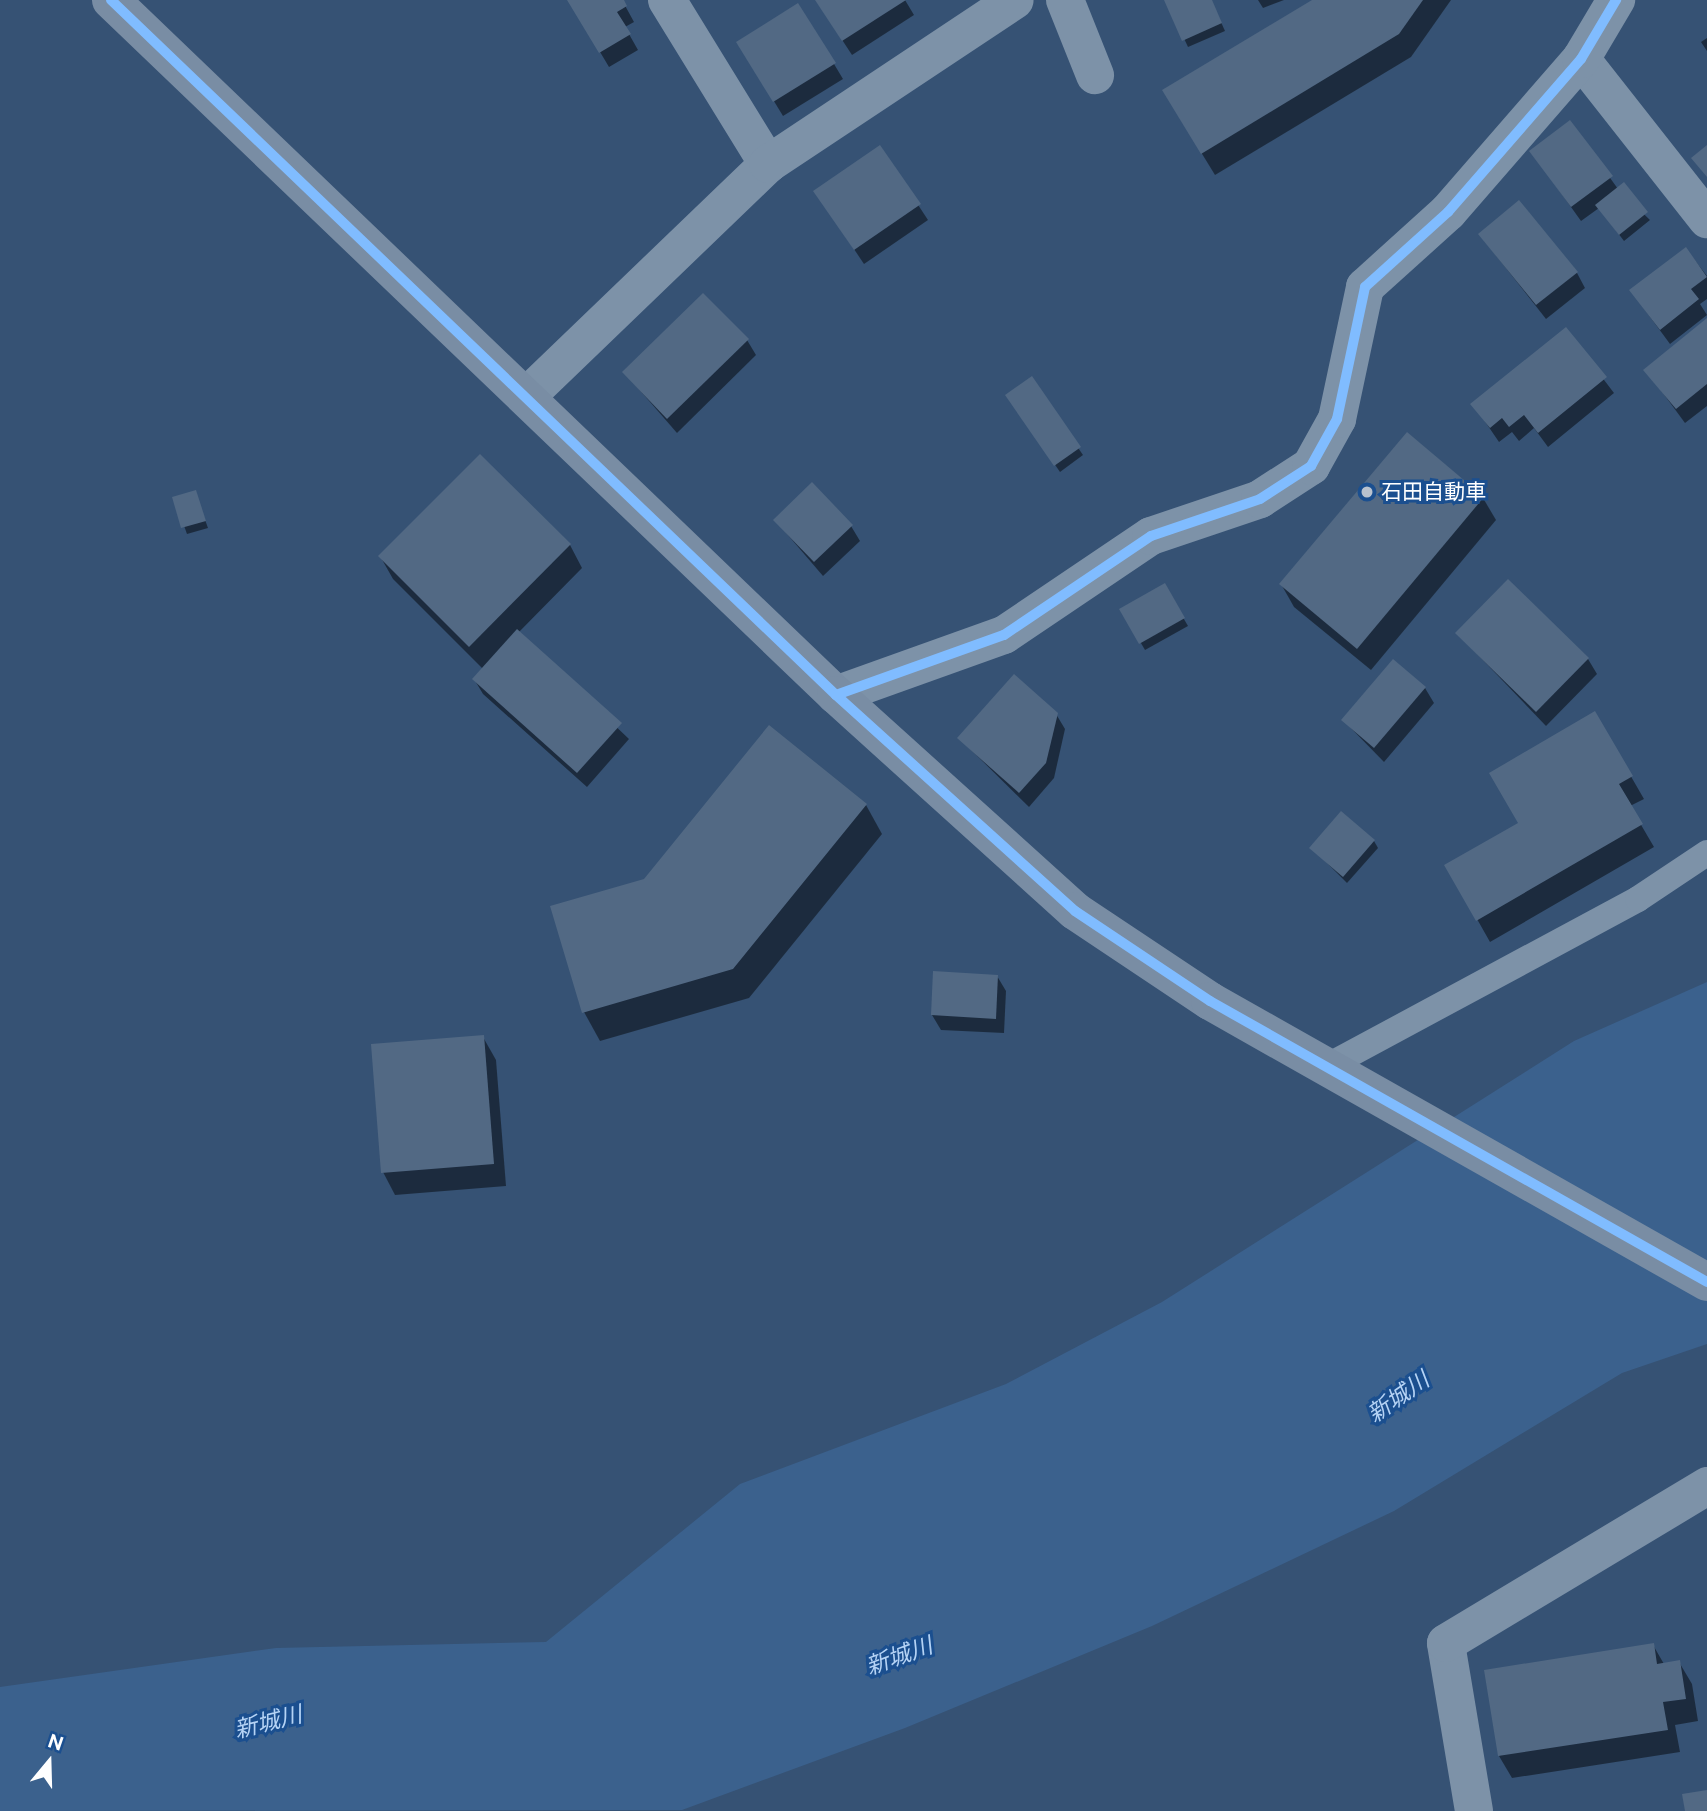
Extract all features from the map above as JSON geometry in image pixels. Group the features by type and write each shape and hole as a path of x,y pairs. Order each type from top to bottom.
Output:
{"street":[{"path":"111,0 528,396 836,695 1075,911 1210,1001 1707,1282"},
{"path":"667,0 768,164"},
{"path":"528,396 768,164 1015,0"},
{"path":"1065,0 1095,75"},
{"path":"836,695 1004,635 1151,536 1260,499 1311,466 1336,419 1365,287 1447,212 1581,59 1616,0"},
{"path":"1581,59 1707,219"},
{"path":"1474,1811 1446,1643 1707,1486"}],"lane":[{"path":"1339,1072 1638,899 1707,853"}],"water":[{"name":"新城川","path":"1707,982 1707,1344 1622,1373 1394,1511 1152,1626 905,1728 682,1810 0,1811 0,1687 276,1648 546,1642 740,1484 1006,1384 1162,1302 1574,1041"}],"building":[{"path":"567,0 624,0 627,6 617,12 631,34 599,53"},
{"path":"815,0 906,0 842,41"},
{"path":"1164,0 1212,0 1222,23 1182,41"},
{"path":"1312,0 1423,0 1399,34 1201,154 1162,90"},
{"path":"798,3 836,63 773,102 736,42"},
{"path":"1570,120 1613,176 1571,207 1529,151"},
{"path":"880,145 921,204 854,250 813,191"},
{"path":"1707,145 1707,177 1691,158"},
{"path":"1624,182 1648,212 1619,235 1595,205"},
{"path":"1519,200 1578,272 1536,305 1478,234"},
{"path":"1686,247 1707,277 1691,289 1699,299 1660,330 1629,290"},
{"path":"703,293 749,339 667,419 622,372"},
{"path":"1707,318 1707,384 1676,409 1643,370"},
{"path":"1566,327 1607,377 1538,433 1524,415 1509,427 1502,418 1490,428 1470,404"},
{"path":"1032,376 1081,447 1054,466 1005,395"},
{"path":"1407,432 1484,497 1357,649 1279,584"},
{"path":"480,454 571,544 469,647 378,556"},
{"path":"812,482 853,525 814,562 773,520"},
{"path":"196,490 206,521 181,528 172,497"},
{"path":"1508,579 1589,658 1536,712 1455,633"},
{"path":"1165,583 1185,618 1139,644 1119,609"},
{"path":"517,629 622,723 577,773 472,679"},
{"path":"1393,659 1426,687 1374,748 1341,720"},
{"path":"1014,674 1058,713 1046,763 1019,793 957,738"},
{"path":"1595,711 1633,776 1619,784 1643,824 1476,921 1444,865 1518,823 1489,773"},
{"path":"769,725 867,804 733,969 582,1013 550,906 644,879"},
{"path":"1341,811 1375,840 1343,877 1309,848"},
{"path":"933,971 998,975 996,1019 931,1015"},
{"path":"484,1035 494,1164 381,1173 371,1044"},
{"path":"1654,1643 1657,1664 1680,1660 1686,1699 1663,1702 1668,1730 1498,1756 1484,1670"},
{"path":"1707,1790 1707,1811 1685,1811 1682,1794"}],"cycle path":[{"path":"111,0 836,695 1075,911 1210,1001 1707,1282"},
{"path":"836,695 1004,635 1151,536 1260,499 1311,466 1337,419 1365,287 1448,212 1581,59 1616,0"}],"place":[{"name":"石田自動車","path":"1367,492"}]}
